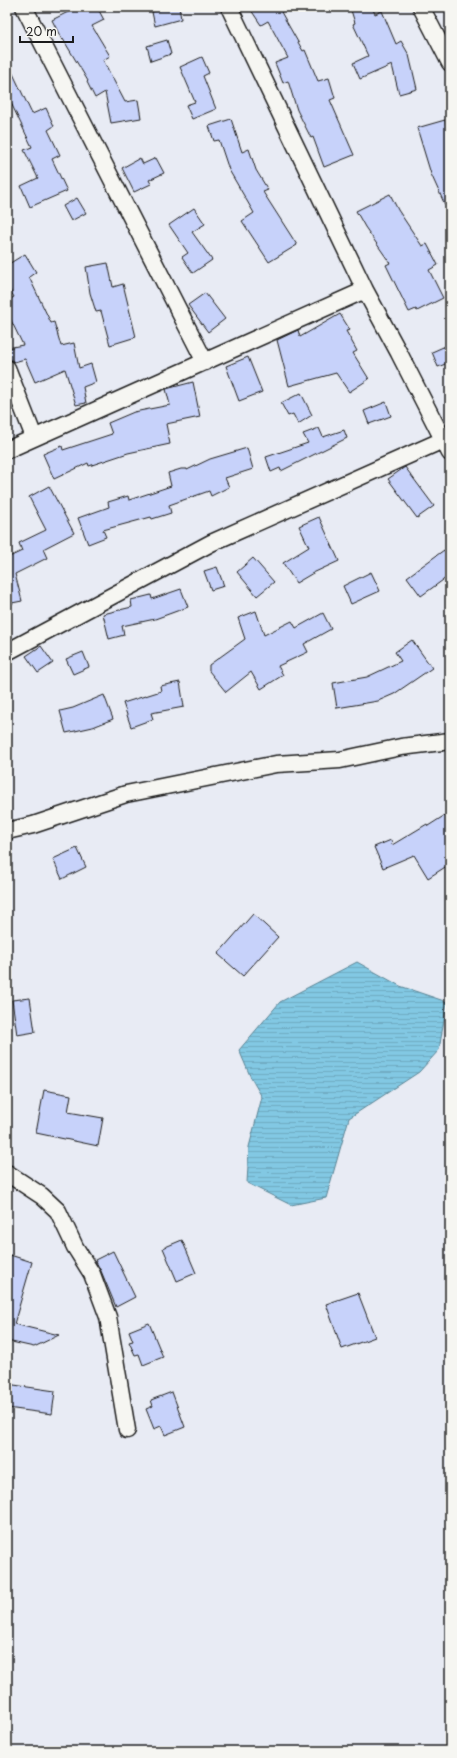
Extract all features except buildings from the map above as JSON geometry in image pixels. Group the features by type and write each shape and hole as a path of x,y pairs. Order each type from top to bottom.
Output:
{"street":[{"path":"24,7 206,362"},
{"path":"7,652 212,543 447,447 365,290 229,7"},
{"path":"421,7 450,63"},
{"path":"7,450 206,362 276,328 365,290"},
{"path":"7,368 34,437"},
{"path":"7,831 33,825 134,792 276,764 340,760 401,747 450,741"},
{"path":"7,1173 42,1196 58,1211 75,1247 92,1274 108,1317 127,1430"}],"water":[{"path":"357,962 400,986 447,1002 439,1050 419,1072 349,1118 326,1198 291,1205 247,1183 249,1147 262,1097 251,1078 239,1050 280,1002"}]}
